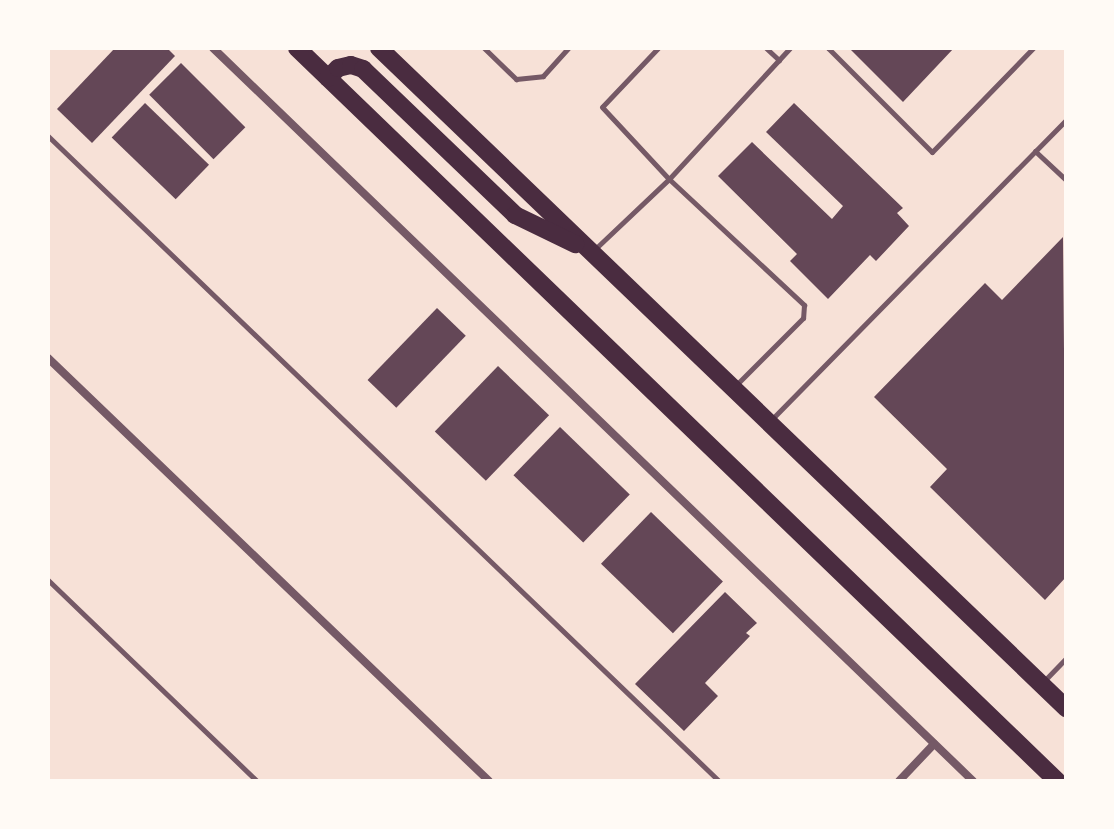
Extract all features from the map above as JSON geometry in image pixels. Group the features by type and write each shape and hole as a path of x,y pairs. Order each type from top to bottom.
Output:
{"main road":[{"path":"297,48 1057,781"},
{"path":"379,48 1066,708"},
{"path":"328,78 338,68 351,65 363,69 515,215 591,253"}],"street":[{"path":"213,48 973,781"},
{"path":"48,358 489,781"},
{"path":"899,781 934,744"}],"lane":[{"path":"484,48 516,79 543,76 568,48"},
{"path":"658,48 602,107 669,179 804,305 803,318 733,388"},
{"path":"766,48 779,60"},
{"path":"591,253 669,179 790,48"},
{"path":"828,48 932,152 1033,48"},
{"path":"768,423 1066,120"},
{"path":"48,136 719,781"},
{"path":"1035,151 1066,180"},
{"path":"48,580 257,781"},
{"path":"1041,684 1066,658"}],"building":[{"path":"115,48 167,48 175,56 92,143 57,109"},
{"path":"849,48 954,48 903,102"},
{"path":"181,63 245,127 214,159 149,95"},
{"path":"145,103 209,165 176,199 112,138"},
{"path":"794,103 903,208 897,213 909,226 876,261 870,255 828,299 790,261 797,254 718,176 752,142 832,219 843,206 766,132"},
{"path":"1063,237 1066,577 1045,600 930,487 947,469 874,397 985,283 1002,300"},
{"path":"437,308 466,336 396,408 368,380"},
{"path":"498,366 549,415 486,481 435,431"},
{"path":"560,427 630,494 583,543 513,475"},
{"path":"651,512 723,581 673,633 601,564"},
{"path":"725,592 757,623 746,633 750,636 705,683 718,696 684,731 635,684"}]}
